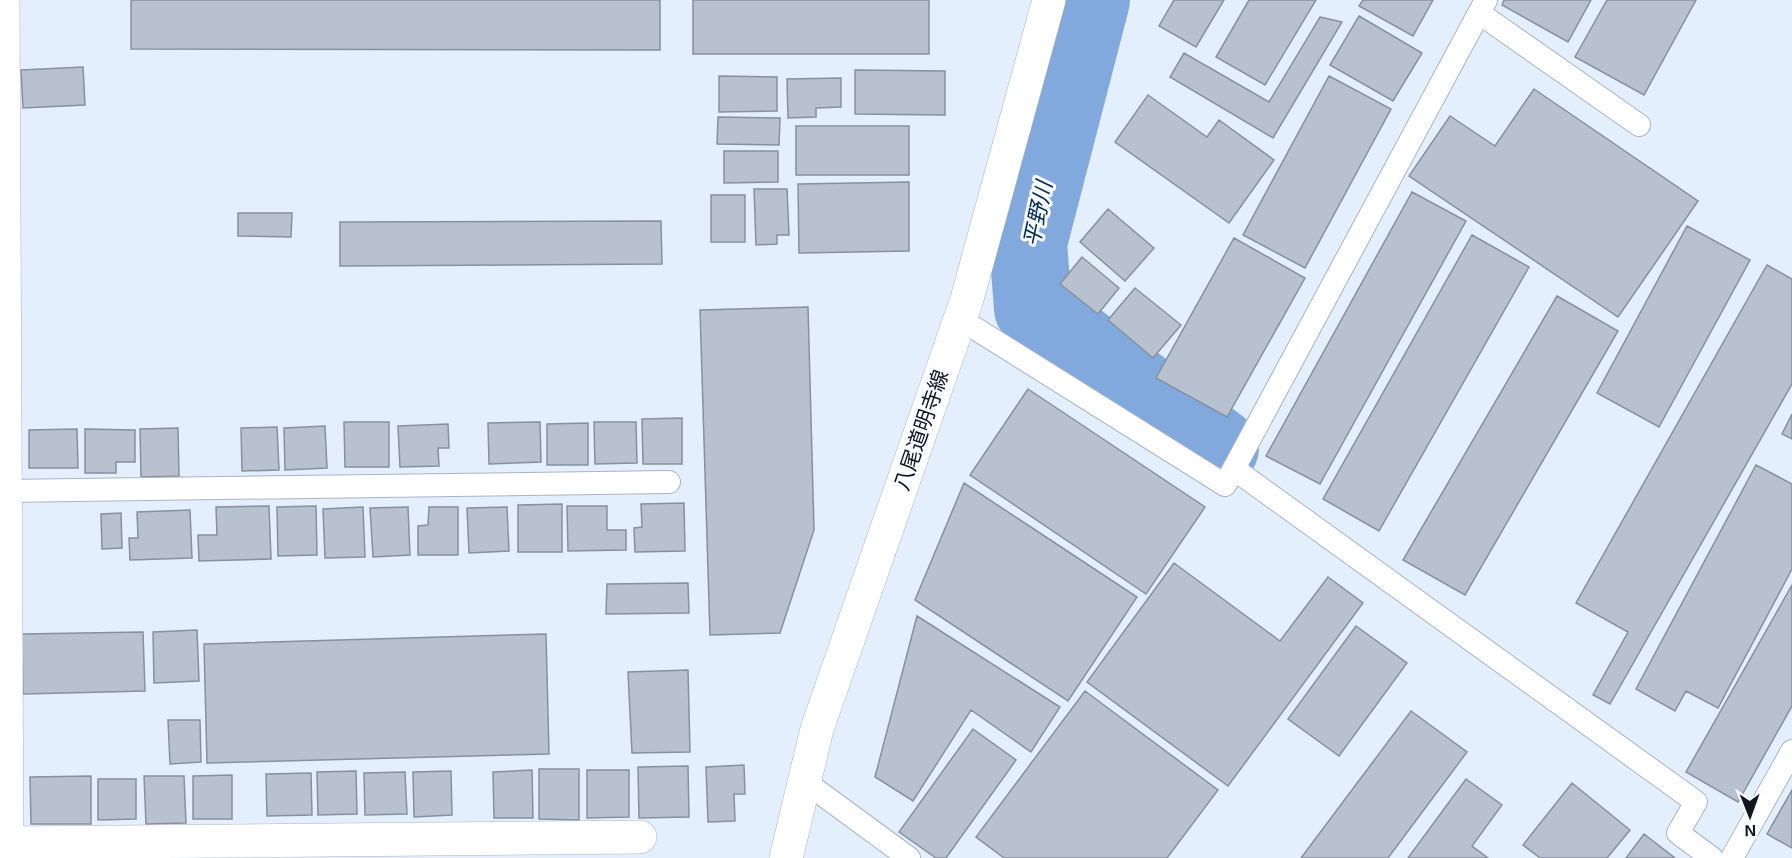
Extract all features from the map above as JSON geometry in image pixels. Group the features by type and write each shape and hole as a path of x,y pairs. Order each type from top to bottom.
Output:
{"street":[{"path":"3,0 7,851 640,837"},
{"name":"八尾道明寺線","path":"786,858 817,729 960,319 1049,0"}],"lane":[{"path":"960,319 1225,485 1482,6 1639,125"},
{"path":"1234,468 1696,802 1678,833 1712,858"},
{"path":"5,491 669,482"},
{"path":"1732,858 1792,751"},
{"path":"804,781 909,858"}],"building":[{"path":"131,0 660,0 660,50 131,49"},
{"path":"693,0 929,0 929,54 693,54"},
{"path":"1174,0 1224,0 1196,47 1159,26"},
{"path":"1249,0 1316,0 1265,85 1216,57"},
{"path":"1363,0 1433,0 1413,36 1359,6"},
{"path":"1504,0 1591,0 1568,42 1502,5"},
{"path":"1607,0 1696,0 1644,95 1575,57"},
{"path":"1359,16 1422,53 1393,101 1330,65"},
{"path":"1320,17 1342,22 1273,138 1170,77 1184,53 1269,102"},
{"path":"83,67 85,105 23,108 21,70"},
{"path":"855,70 945,71 945,115 855,114"},
{"path":"719,76 777,77 777,111 719,112"},
{"path":"1329,76 1391,109 1305,268 1243,235"},
{"path":"841,78 841,107 816,108 816,117 788,118 787,79"},
{"path":"1534,89 1698,201 1618,317 1409,176 1450,116 1495,146"},
{"path":"1148,95 1207,137 1219,120 1274,160 1229,223 1115,142"},
{"path":"718,117 780,118 779,145 717,144"},
{"path":"796,126 909,126 909,175 796,175"},
{"path":"724,151 778,151 778,182 724,183"},
{"path":"909,182 909,251 799,253 798,184"},
{"path":"754,189 787,189 789,235 777,235 777,244 756,245"},
{"path":"1412,192 1466,221 1320,484 1266,456"},
{"path":"711,195 745,195 745,242 711,242"},
{"path":"1108,209 1154,248 1125,281 1080,242"},
{"path":"238,213 292,213 291,237 238,236"},
{"path":"661,221 662,264 340,266 340,222"},
{"path":"1687,226 1750,260 1659,427 1597,393"},
{"path":"1472,235 1529,267 1379,531 1323,499"},
{"path":"1234,238 1305,278 1227,417 1156,378"},
{"path":"1082,257 1119,288 1098,314 1060,284"},
{"path":"1767,265 1792,279 1792,384 1610,704 1593,695 1628,632 1576,603"},
{"path":"1135,288 1181,325 1153,358 1108,320"},
{"path":"1557,296 1618,331 1465,595 1403,560"},
{"path":"808,307 814,530 780,633 710,635 700,310"},
{"path":"1028,389 1205,507 1146,594 970,475"},
{"path":"1792,414 1792,439 1782,434"},
{"path":"682,418 682,464 643,464 642,419"},
{"path":"344,422 389,422 389,467 345,467"},
{"path":"540,422 541,462 489,464 488,423"},
{"path":"594,422 636,422 637,463 595,464"},
{"path":"588,423 588,465 547,465 547,424"},
{"path":"448,424 449,448 438,448 439,466 400,467 398,426"},
{"path":"325,426 327,468 285,470 284,428"},
{"path":"277,427 279,470 242,471 241,428"},
{"path":"178,428 179,476 141,477 140,429"},
{"path":"77,429 78,468 29,468 29,430"},
{"path":"85,429 135,430 135,462 116,462 116,473 85,473"},
{"path":"1756,465 1792,484 1792,569 1718,708 1686,691 1675,711 1636,689"},
{"path":"964,483 1137,597 1068,701 915,600"},
{"path":"684,503 685,551 635,552 634,528 642,527 641,504"},
{"path":"562,504 562,552 518,552 518,505"},
{"path":"269,506 271,559 199,561 198,535 217,535 216,507"},
{"path":"316,506 317,555 278,556 277,507"},
{"path":"567,506 607,506 607,530 626,530 626,550 568,551"},
{"path":"363,507 365,557 325,558 323,509"},
{"path":"408,507 410,555 373,557 370,508"},
{"path":"429,507 458,507 458,555 418,555 418,526 428,525"},
{"path":"507,507 509,551 469,553 467,508"},
{"path":"190,510 192,558 130,560 129,538 138,538 137,512"},
{"path":"121,513 122,548 102,549 101,514"},
{"path":"1174,563 1280,641 1328,577 1363,603 1228,786 1087,682"},
{"path":"688,583 689,613 606,614 607,584"},
{"path":"1792,585 1792,706 1738,802 1686,772"},
{"path":"917,616 1060,707 1031,752 971,710 913,801 875,777"},
{"path":"1356,626 1407,663 1339,756 1288,719"},
{"path":"197,630 199,681 154,683 153,632"},
{"path":"143,632 145,691 23,694 22,634"},
{"path":"546,634 549,754 207,763 204,644"},
{"path":"688,670 690,752 632,753 628,672"},
{"path":"1085,691 1218,790 1167,858 1004,858 976,837"},
{"path":"1411,711 1467,752 1388,858 1301,858"},
{"path":"168,720 200,720 201,762 170,764"},
{"path":"973,729 1016,760 946,858 936,858 899,832"},
{"path":"744,765 745,794 734,794 735,821 708,822 706,767"},
{"path":"688,766 689,817 639,818 638,767"},
{"path":"539,769 579,769 579,820 539,819"},
{"path":"532,770 533,818 494,818 493,772"},
{"path":"587,770 629,770 629,817 587,818"},
{"path":"356,771 357,814 318,815 317,772"},
{"path":"451,771 452,815 414,817 413,772"},
{"path":"405,772 407,814 365,815 364,773"},
{"path":"311,773 312,815 267,816 266,774"},
{"path":"232,775 232,819 193,819 193,776"},
{"path":"91,776 91,824 31,824 30,777"},
{"path":"144,776 184,776 186,823 146,824"},
{"path":"98,779 136,779 136,819 98,820"},
{"path":"1466,779 1502,805 1472,846 1488,858 1408,858"},
{"path":"1572,783 1630,830 1607,858 1540,858 1523,845"},
{"path":"1792,790 1792,848 1767,834"},
{"path":"1644,834 1675,858 1626,858"}],"waterway":[{"name":"平野川","path":"1091,0 1028,243 1033,308 1220,448"}]}
